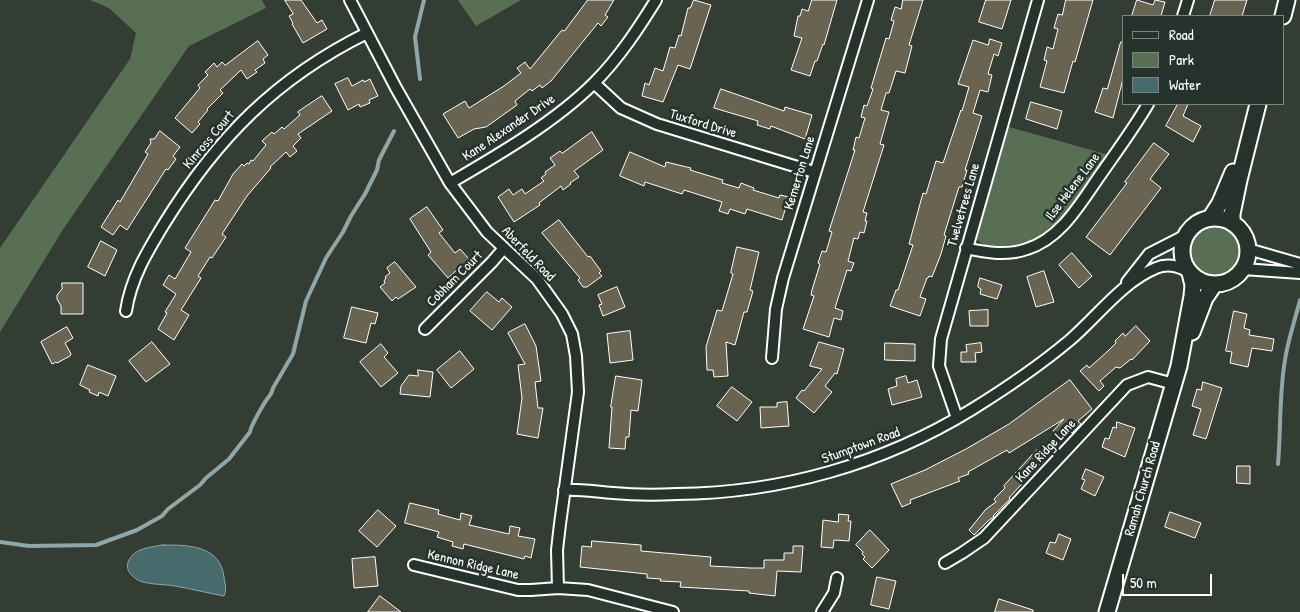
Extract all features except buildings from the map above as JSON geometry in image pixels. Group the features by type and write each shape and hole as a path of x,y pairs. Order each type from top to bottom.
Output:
{"main road":[{"path":"1283,15 1287,0"},
{"path":"1232,222 1233,207 1258,105"},
{"path":"1211,218 1220,203 1249,136"},
{"path":"1186,235 1192,226 1211,218 1222,218 1232,222 1243,233 1248,249 1243,269 1229,281 1214,285 1199,280 1189,272"},
{"name":"Ramah Church Road","path":"1107,612 1179,366 1192,296 1189,272 1182,255 1182,245 1186,235"},
{"name":"Ramah Church Road","path":"1179,366 1205,298 1214,285"}],"street":[{"name":"Aberfeld Road","path":"350,0 396,88 450,183 476,218 537,279 562,314 572,334 576,356 578,392 557,550 558,588"},
{"name":"Kane Alexander Drive","path":"450,183 536,130 594,83 621,53 656,0"},
{"name":"Kemerton Lane","path":"772,358 776,309 783,278 814,172 854,52 868,0"},
{"name":"Twelvetrees Lane","path":"957,418 942,378 939,366 939,351 953,292 1038,0"},
{"path":"1184,15 1188,0"},
{"name":"Kinross Court","path":"126,311 131,289 151,245 181,197 230,133 271,94 311,64 367,33"},
{"name":"Tuxford Drive","path":"594,83 621,108 657,124 814,172"},
{"name":"Ilse Helene Lane","path":"966,248 1012,253 1028,249 1043,242 1055,233 1068,220 1147,105"},
{"name":"Stumptown Road","path":"1119,293 1149,254 1186,235"},
{"name":"Cobham Court","path":"424,329 504,248"},
{"path":"1248,249 1300,264"},
{"name":"Stumptown Road","path":"564,490 679,494 752,488 830,473 872,459 913,442 957,418 1014,382 1041,363 1087,325 1119,293 1143,274 1158,267 1170,265 1189,272"},
{"path":"1243,269 1300,274"},
{"name":"Kane Ridge Lane","path":"945,563 984,538 1127,385 1148,377 1174,384"},
{"name":"Kennon Ridge Lane","path":"414,566 518,590 558,588 588,590 672,612"},
{"path":"822,612 834,593 837,578"}],"green space":[{"path":"90,0 262,0 266,8 189,46 64,228 0,332 0,248 130,59 136,33 109,8"},
{"path":"458,0 521,0 476,26"},
{"path":"1009,127 1109,155 1063,218 1041,238 1023,246 988,247 976,238 977,230"},
{"path":"1215,218 1228,221 1238,228 1245,238 1248,251 1245,264 1238,274 1228,281 1215,284 1202,281 1192,274 1185,264 1182,251 1185,238 1192,228 1202,221"}],"water":[{"path":"163,545 201,549 216,558 221,566 224,577 226,587 224,596 144,582 132,575 127,567 129,560 135,553"}],"waterway":[{"path":"420,79 415,37 424,0"},
{"path":"0,542 29,546 96,545 137,530 162,516 229,459 250,432 256,417 293,354 306,301 326,258 365,194 394,131"},
{"path":"1278,464 1283,373 1300,300"}]}
